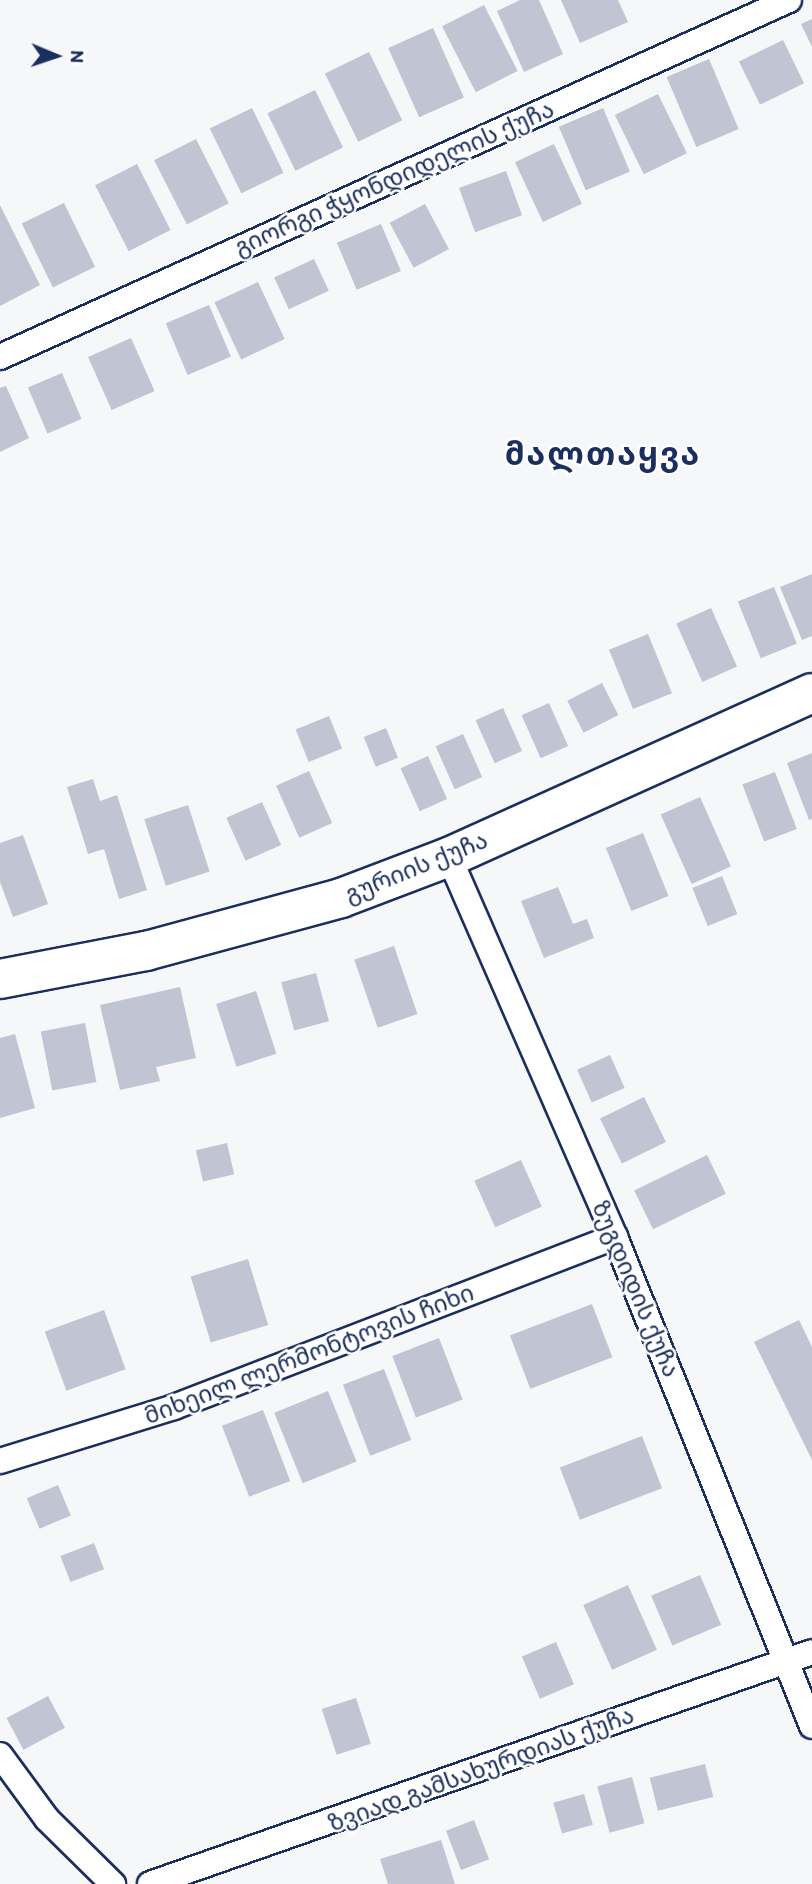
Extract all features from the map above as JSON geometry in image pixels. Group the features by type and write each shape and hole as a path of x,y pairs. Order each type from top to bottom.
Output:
{"highway":[{"name":"გურიის ქუჩა","path":"0,979 146,951 341,898 449,857 812,693"}],"street":[{"name":"გიორგი ჭყონდიდელის ქუჩა","path":"0,357 789,0"},
{"name":"ზუგდიდის ქუჩა","path":"449,857 615,1237 788,1659 812,1726"},
{"name":"მიხეილ ლერმონტოვის ჩიხი","path":"0,1461 174,1407 615,1237"},
{"name":"ზვიად გამსახურდიას ქუჩა","path":"150,1884 266,1847 812,1652"},
{"path":"0,1755 47,1819 113,1884"}],"building":[{"path":"520,0 539,0 563,54 524,72 497,11"},
{"path":"561,0 618,0 628,22 580,43"},
{"path":"484,5 518,71 476,92 442,26"},
{"path":"812,19 812,47 801,24"},
{"path":"433,28 464,97 419,117 388,48"},
{"path":"783,40 804,83 760,105 739,61"},
{"path":"369,52 402,120 358,142 325,73"},
{"path":"709,59 739,129 696,147 667,77"},
{"path":"315,90 343,148 295,171 267,113"},
{"path":"658,94 687,153 644,174 615,115"},
{"path":"252,108 284,173 241,193 210,129"},
{"path":"603,108 630,172 586,190 559,127"},
{"path":"196,139 229,203 187,224 154,160"},
{"path":"554,144 582,204 543,222 515,162"},
{"path":"137,164 171,230 129,251 95,185"},
{"path":"506,171 522,215 475,232 459,188"},
{"path":"64,203 95,267 53,287 22,224"},
{"path":"425,204 449,249 414,268 390,223"},
{"path":"0,205 40,285 0,306"},
{"path":"381,224 401,271 357,290 337,243"},
{"path":"314,259 329,291 289,309 274,278"},
{"path":"258,282 285,339 241,359 214,302"},
{"path":"209,305 231,357 188,375 166,323"},
{"path":"131,338 155,391 112,410 88,357"},
{"path":"62,373 82,419 47,433 28,387"},
{"path":"6,386 29,438 0,452 0,388"},
{"path":"812,574 812,636 802,640 780,587"},
{"path":"774,587 797,644 761,658 738,602"},
{"path":"711,608 737,666 702,682 676,623"},
{"path":"648,634 672,693 633,709 609,650"},
{"path":"602,683 618,715 584,733 567,701"},
{"path":"549,703 568,746 541,758 522,715"},
{"path":"503,708 522,751 495,763 476,720"},
{"path":"329,716 342,748 309,762 296,729"},
{"path":"386,728 398,758 376,767 364,737"},
{"path":"463,734 482,777 455,789 436,746"},
{"path":"812,753 812,819 809,820 787,763"},
{"path":"428,756 447,799 420,811 401,768"},
{"path":"309,771 332,823 299,838 276,786"},
{"path":"775,772 797,829 764,841 742,785"},
{"path":"93,779 100,801 117,795 147,890 119,899 104,849 88,854 67,787"},
{"path":"700,797 731,866 692,884 661,814"},
{"path":"262,802 281,845 245,861 226,818"},
{"path":"188,805 210,872 166,886 144,819"},
{"path":"643,833 668,896 631,911 606,848"},
{"path":"23,835 48,904 13,917 0,882 0,843"},
{"path":"722,876 737,914 708,926 692,888"},
{"path":"558,887 573,924 587,919 594,938 544,958 521,901"},
{"path":"394,946 417,1014 378,1028 354,960"},
{"path":"316,973 329,1021 294,1031 281,982"},
{"path":"180,987 196,1058 156,1067 160,1081 120,1090 100,1005"},
{"path":"256,991 276,1054 236,1067 216,1004"},
{"path":"85,1023 96,1082 52,1090 41,1032"},
{"path":"15,1034 35,1108 0,1118 0,1038"},
{"path":"610,1055 625,1088 592,1103 577,1070"},
{"path":"644,1097 666,1142 622,1163 600,1118"},
{"path":"227,1143 234,1174 203,1181 196,1150"},
{"path":"707,1155 726,1194 653,1229 634,1191"},
{"path":"521,1160 542,1207 495,1227 474,1181"},
{"path":"248,1259 268,1325 211,1343 191,1277"},
{"path":"592,1304 612,1357 530,1389 510,1336"},
{"path":"104,1310 126,1369 66,1391 45,1332"},
{"path":"799,1320 812,1347 812,1460 754,1342"},
{"path":"439,1338 463,1400 416,1418 392,1356"},
{"path":"384,1369 411,1440 370,1456 343,1385"},
{"path":"328,1391 356,1461 303,1483 274,1413"},
{"path":"263,1410 290,1481 249,1497 222,1426"},
{"path":"642,1436 662,1488 580,1520 560,1468"},
{"path":"58,1485 71,1515 40,1529 27,1498"},
{"path":"94,1543 104,1569 70,1582 60,1556"},
{"path":"700,1575 721,1625 672,1645 651,1596"},
{"path":"628,1585 657,1650 612,1670 583,1605"},
{"path":"556,1642 574,1684 540,1699 522,1656"},
{"path":"48,1696 65,1728 23,1750 7,1718"},
{"path":"356,1698 371,1744 337,1755 322,1709"},
{"path":"705,1764 713,1797 658,1811 650,1778"},
{"path":"632,1777 644,1823 610,1833 597,1786"},
{"path":"584,1794 593,1825 562,1834 553,1803"},
{"path":"474,1820 489,1859 461,1870 446,1831"},
{"path":"441,1840 455,1884 388,1884 380,1859"}],"district":[{"name":"მალთაყვა","path":"603,454"}]}
